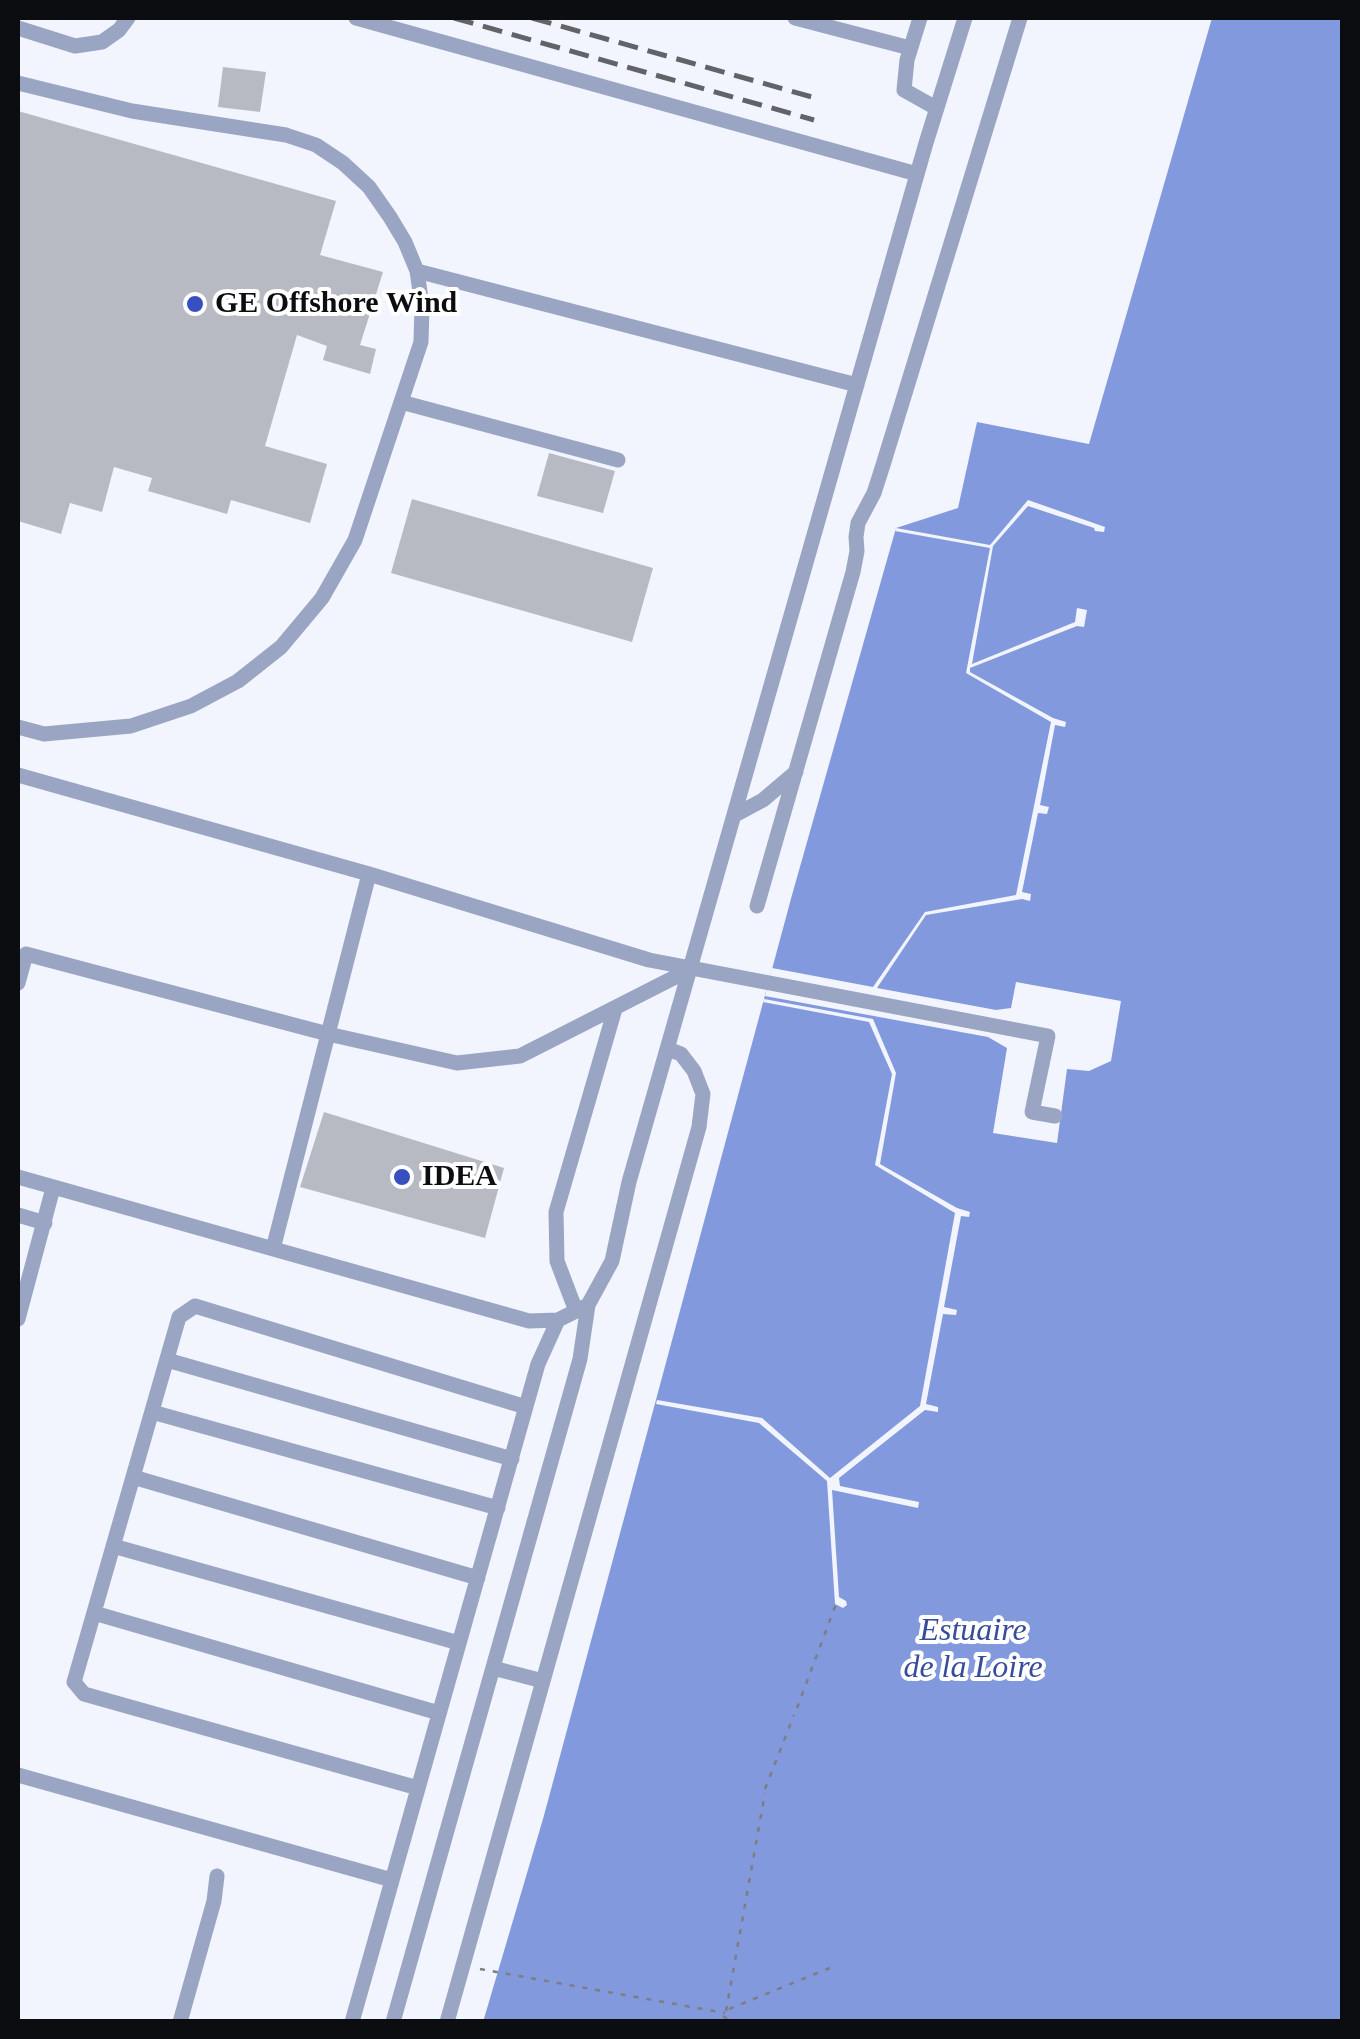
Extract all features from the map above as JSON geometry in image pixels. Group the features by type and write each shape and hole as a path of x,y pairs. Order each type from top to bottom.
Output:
{"lane":[{"path":"18,28 75,46 102,42 128,18"},
{"path":"356,18 917,174"},
{"path":"795,18 910,48"},
{"path":"920,18 906,60 904,90 936,108"},
{"path":"18,1177 528,1321 558,1320 582,1308 612,1262 629,1182 965,18"},
{"path":"757,906 853,572 858,523 884,465 1020,18"},
{"path":"18,83 132,111 286,136 316,145 368,187 405,242 417,271 422,306 421,342 355,540 322,598 281,647 238,681 191,706 130,726 44,734 18,726"},
{"path":"417,271 857,385"},
{"path":"401,402 618,460"},
{"path":"735,815 763,800 796,772"},
{"path":"18,775 368,874 649,960 1048,1036 1032,1112 1056,1116"},
{"path":"273,1249 368,874"},
{"path":"18,982 26,954 328,1034 457,1063 520,1056 691,969"},
{"path":"393,2022 580,1359 582,1308 557,1261 556,1212 616,1009"},
{"path":"447,2022 699,1127 703,1094 699,1082 681,1054 668,1049"},
{"path":"18,1319 53,1188"},
{"path":"18,1215 45,1223"},
{"path":"418,1788 84,1694 74,1682 180,1317 195,1306 526,1406"},
{"path":"352,2022 538,1364 558,1320"},
{"path":"167,1360 512,1459"},
{"path":"152,1412 498,1508"},
{"path":"133,1477 478,1578"},
{"path":"113,1546 459,1643"},
{"path":"94,1614 439,1713"},
{"path":"493,1668 544,1681"},
{"path":"18,1774 392,1880"},
{"path":"180,2022 214,1901 217,1876"}],"path":[{"path":"796,1708 836,1604"},
{"path":"732,2022 725,2013 765,1791 794,1715"},
{"path":"474,1968 725,2013 830,1968"}],"water":[{"name":"Estuaire de la Loire","path":"1212,18 1342,18 1342,2021 483,2022 543,1819 792,895 896,528 958,508 977,422 1089,444"}],"pier":[{"path":"1028,500 1105,527 1104,532 1095,531 1028,506 993,546 972,664 1075,622 1077,608 1087,610 1084,627 1077,626 970,668 970,672 1066,722 1065,727 1055,725 1040,805 1049,807 1047,814 1038,813 1022,892 1031,894 1030,901 1022,899 926,915 877,988 996,1010 1011,1008 1016,982 1121,1001 1111,1061 1089,1071 1067,1069 1057,1143 993,1133 1007,1048 988,1037 765,996 772,968 873,987 925,912 1016,895 1051,722 966,673 990,548 895,531 896,528 990,545"},
{"path":"764,999 873,1019 896,1073 880,1164 970,1212 969,1217 961,1216 944,1307 957,1310 956,1315 943,1314 926,1404 938,1407 938,1412 925,1410 839,1478 840,1486 919,1502 918,1508 832,1490 839,1597 847,1605 843,1608 835,1604 827,1481 759,1423 656,1404 657,1400 762,1418 830,1478 920,1406 955,1213 875,1165 892,1074 869,1022 763,1002"}],"building":[{"path":"223,67 266,72 260,112 218,107"},
{"name":"GE Offshore Wind","path":"18,111 336,201 320,255 383,272 360,345 376,349 370,374 323,360 327,346 297,335 265,446 327,464 310,523 231,500 227,514 148,491 152,478 114,467 102,512 70,503 61,534 18,521"},
{"path":"549,453 615,471 603,513 537,496"},
{"path":"412,499 653,568 632,642 391,573"},
{"name":"IDEA","path":"324,1112 504,1168 485,1238 300,1187"}],"railway":[{"path":"454,18 814,120"},
{"path":"532,18 819,99"}],"place":[{"name":"GE Offshore Wind","path":"195,304"},
{"name":"IDEA","path":"402,1177"}]}
